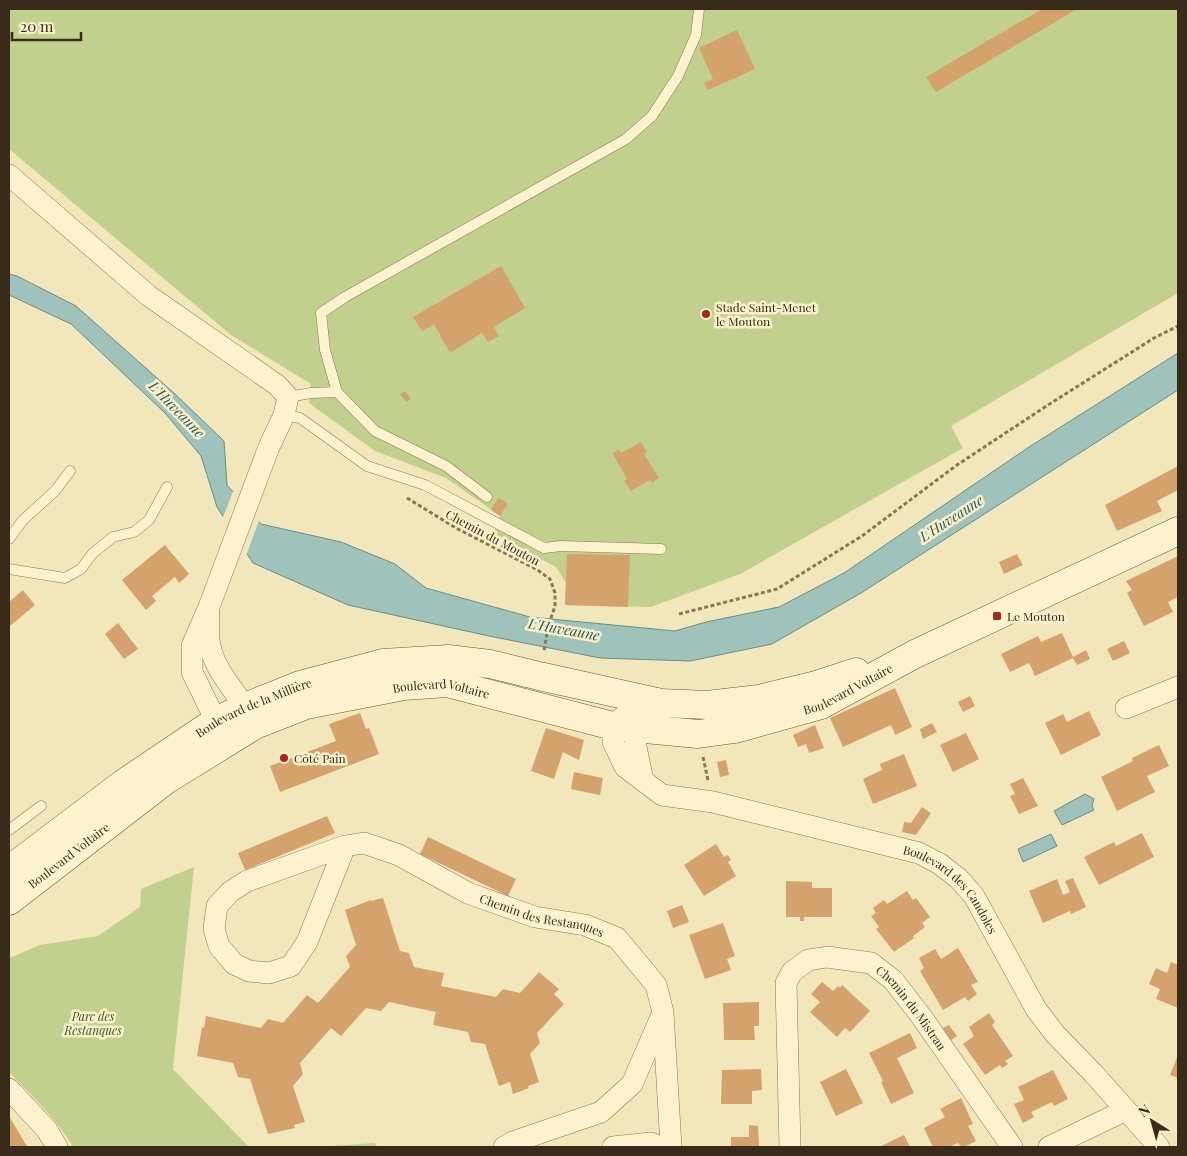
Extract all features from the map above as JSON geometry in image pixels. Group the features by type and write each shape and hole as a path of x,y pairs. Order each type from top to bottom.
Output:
{"main road":[{"name":"Boulevard Voltaire","path":"9,900 166,780 238,719 404,686 447,683 624,723 698,734 735,729 820,705 915,654 1178,531"},
{"name":"Boulevard Voltaire","path":"541,665 608,691 661,703 707,705 759,699 816,685 915,654"},
{"name":"Boulevard de la Millière","path":"9,870 124,783 300,685 383,663 448,659 490,664 541,665"},
{"path":"608,691 624,723"}],"street":[{"path":"9,175 149,296 277,385 286,406 192,646 192,672 238,719"},
{"path":"208,607 209,639 213,656 222,673 238,719"},
{"path":"1126,708 1178,687"},
{"path":"624,723 635,710 723,713 744,701"},
{"name":"Boulevard des Candoles","path":"624,723 636,747 643,781 662,794 713,802 919,853 940,864 959,879 974,896 1036,1009 1055,1034 1159,1147"},
{"name":"Chemin des Restanques","path":"345,846 307,942 290,966 269,973 249,971 234,964 219,946 214,929 217,906 230,892 247,881 345,846 364,843 399,855 468,893 535,917 585,925 617,938 656,985 663,1012 671,1147"},
{"name":"Chemin du Mistrau","path":"790,1147 786,983 792,972 808,960 827,957 871,963 893,980 921,1016 1012,1147"},
{"path":"504,1147 513,1142 600,1112 632,1084 663,1012"},
{"path":"9,1089 47,1130 57,1147"},
{"path":"1049,1147 1126,1110"},
{"path":"613,1147 651,1143 660,1147"}],"lane":[{"path":"487,497 446,466 375,431 337,392 325,350 320,313 345,297 626,139 652,116 678,76 696,35 700,9"},
{"path":"337,392 311,393 286,406 367,466 424,485 544,548 561,546 661,548"},
{"path":"9,539 22,520 56,491 70,471"},
{"path":"9,569 65,578 81,569 93,553 113,537 134,532 149,520 166,487"},
{"path":"9,830 41,806"}],"path":[{"path":"679,614 778,589 862,536 957,465 1154,338 1178,326"},
{"name":"Chemin du Mouton","path":"400,477 405,497 456,528 536,569 550,580 555,593 555,606 548,627 541,665"},
{"path":"702,752 709,786"}],"green space":[{"name":"Stade Saint-Menet le Mouton","path":"9,9 1178,9 1178,293 951,426 963,448 740,574 651,607 565,605 566,583 556,567 493,534 500,516 446,478 375,451 309,403 311,384 231,335 9,149"},
{"name":"Parc des Restanques","path":"194,867 173,1069 249,1147 73,1147 52,1117 9,1072 9,958 40,945 98,936 140,907 141,889"},
{"path":"375,1143 377,1147 316,1147"}],"water":[{"name":"L'Huveaune","path":"9,274 17,276 76,306 175,394 224,441 227,485 261,524 341,542 395,564 426,588 530,617 675,631 706,622 779,607 844,573 1029,447 1178,353 1178,390 861,593 772,644 690,661 600,658 348,605 253,563 217,507 201,456 165,413 71,324 9,295"},
{"path":"1085,794 1094,799 1092,806 1094,810 1062,825 1054,811"},
{"path":"1051,834 1057,846 1023,862 1018,849"}],"pier":[{"path":"234,489 260,518 246,556 222,520"}],"building":[{"path":"1042,9 1077,9 936,92 926,77"},
{"path":"737,30 755,69 708,90 704,83 713,79 699,48"},
{"path":"501,266 525,308 494,327 499,336 488,342 482,333 450,353 434,324 422,331 413,317"},
{"path":"405,391 411,399 406,402 400,394"},
{"path":"641,442 647,452 644,454 659,478 652,483 650,480 631,491 624,481 627,479 613,454 619,449 621,453"},
{"path":"1178,466 1178,490 1157,501 1162,511 1117,531 1105,505"},
{"path":"498,498 508,503 500,516 491,510"},
{"path":"165,545 189,574 179,583 175,577 152,596 156,601 146,610 122,580"},
{"path":"567,554 630,555 628,607 565,605"},
{"path":"1017,554 1023,565 1004,574 999,562"},
{"path":"1178,556 1178,597 1168,602 1173,612 1144,626 1127,593 1132,590 1126,581"},
{"path":"23,590 35,605 10,626 9,602"},
{"path":"118,623 138,649 124,659 105,634"},
{"path":"1062,633 1073,657 1086,650 1090,659 1077,665 1073,658 1035,676 1029,663 1010,672 1001,654 1038,636 1041,642"},
{"path":"1124,641 1130,653 1113,661 1107,649"},
{"path":"895,688 912,727 895,735 891,725 843,747 830,718"},
{"path":"970,696 975,706 963,712 958,702"},
{"path":"1089,711 1101,735 1061,755 1045,723 1063,714 1067,722"},
{"path":"360,713 366,729 369,728 379,754 280,792 270,766 336,741 329,724"},
{"path":"932,723 937,732 923,739 920,729"},
{"path":"815,725 824,748 809,753 806,744 798,747 793,735"},
{"path":"546,728 584,740 579,760 563,752 554,779 531,771"},
{"path":"966,733 979,759 953,772 940,745"},
{"path":"1159,745 1169,766 1147,776 1155,792 1117,811 1101,777 1133,761 1132,758"},
{"path":"904,754 917,786 873,804 863,779 882,770 880,764"},
{"path":"726,760 729,775 720,777 717,762"},
{"path":"574,772 603,778 600,795 571,789"},
{"path":"1023,778 1038,806 1019,814 1010,796 1015,794 1010,784"},
{"path":"922,807 931,813 916,835 902,832 904,822 911,823"},
{"path":"327,816 335,833 245,870 238,853"},
{"path":"1142,833 1154,857 1099,885 1084,857 1114,842 1116,846"},
{"path":"428,837 516,879 508,896 420,854"},
{"path":"716,844 724,857 728,855 731,860 728,862 736,876 704,896 684,865"},
{"path":"1073,878 1086,907 1071,914 1070,911 1043,923 1029,891 1057,879 1063,895 1070,892 1065,881"},
{"path":"786,881 812,882 812,888 832,888 832,917 804,917 804,921 800,921 800,917 786,917"},
{"path":"907,891 913,900 916,898 930,917 922,923 925,927 913,936 914,938 894,952 876,929 879,927 871,916 876,913 873,908 884,900 887,904"},
{"path":"383,898 400,951 409,953 414,967 444,973 441,986 496,997 503,989 520,993 539,972 559,989 554,994 564,1004 537,1033 540,1043 530,1054 539,1082 513,1094 510,1082 499,1086 485,1044 471,1042 468,1032 433,1025 436,1012 389,1002 381,1011 366,1008 341,1036 331,1028 300,1063 303,1074 293,1086 305,1122 294,1125 295,1128 268,1134 250,1079 238,1077 233,1063 197,1056 206,1016 261,1028 268,1019 283,1023 307,995 318,1003 350,967 346,956 356,945 345,910 371,900"},
{"path":"682,905 689,922 673,928 667,911"},
{"path":"723,923 735,956 727,959 731,970 705,979 689,935"},
{"path":"958,948 978,982 971,985 977,994 968,1001 965,997 943,1010 920,971 924,968 919,958 935,949 941,959"},
{"path":"1171,962 1178,965 1178,1008 1156,999 1160,989 1149,984 1156,968 1167,973"},
{"path":"822,982 833,991 842,985 870,1011 850,1032 845,1028 837,1037 810,1012 820,1002 811,994"},
{"path":"759,1002 759,1026 754,1026 755,1040 724,1040 723,1003"},
{"path":"989,1013 995,1022 992,1025 1013,1056 1005,1061 1008,1064 1002,1068 1000,1065 985,1075 963,1044 974,1036 969,1027"},
{"path":"949,1025 957,1036 951,1040 943,1028"},
{"path":"910,1033 917,1048 897,1058 914,1093 891,1104 881,1082 883,1081 869,1053"},
{"path":"1178,1055 1178,1078 1170,1075"},
{"path":"761,1069 762,1090 752,1091 752,1104 721,1104 722,1070"},
{"path":"846,1069 863,1103 836,1116 820,1082"},
{"path":"1053,1070 1068,1099 1054,1106 1052,1102 1031,1112 1034,1117 1023,1123 1014,1104 1024,1100 1018,1087"},
{"path":"961,1098 973,1124 968,1126 976,1141 964,1147 961,1147 958,1143 949,1147 933,1147 924,1128 945,1117 940,1109"},
{"path":"9,1116 25,1143 28,1147 9,1147"},
{"path":"749,1125 758,1126 759,1147 731,1147 731,1137 749,1137"},
{"path":"904,1135 910,1147 879,1147"}],"place":[{"name":"Stade Saint-Menet le Mouton","path":"706,314"},
{"name":"Le Mouton","path":"997,616"},
{"name":"Côté Pain","path":"284,758"}]}
